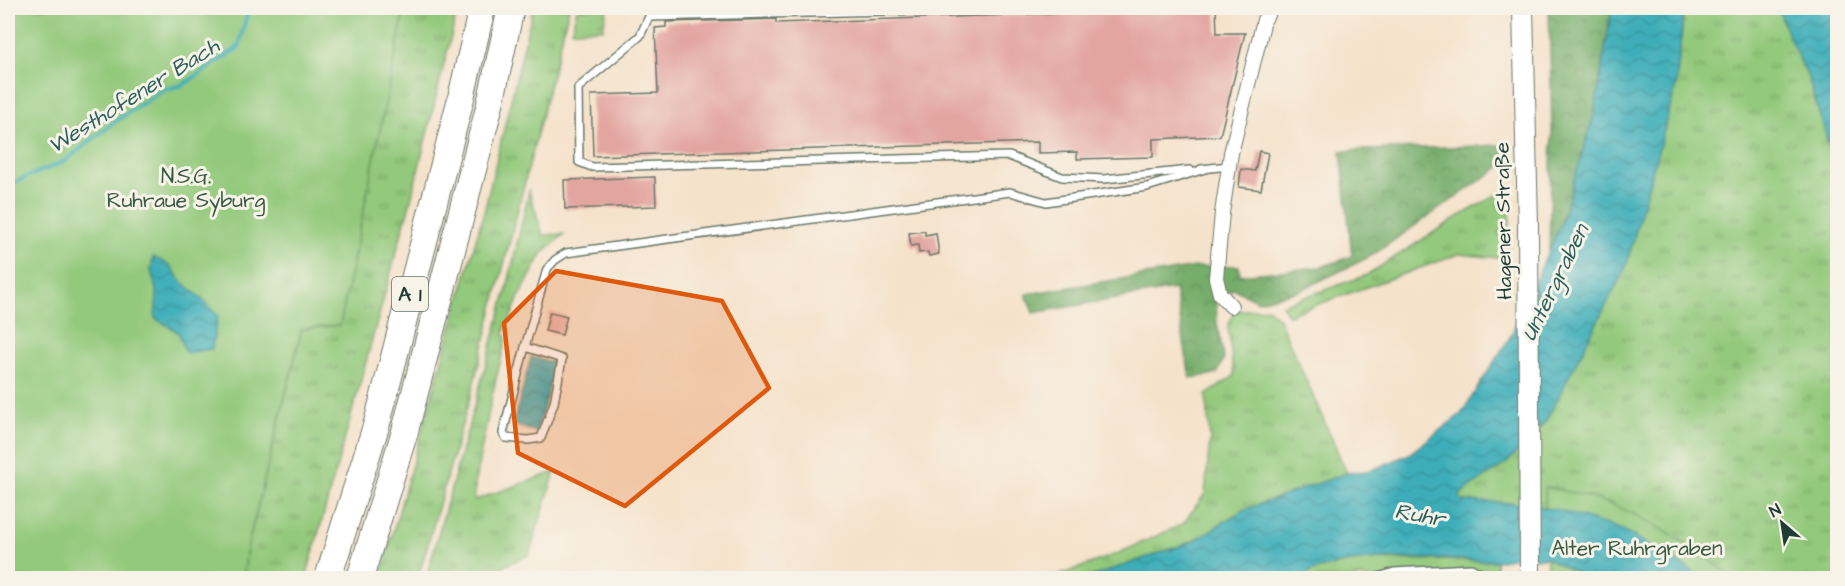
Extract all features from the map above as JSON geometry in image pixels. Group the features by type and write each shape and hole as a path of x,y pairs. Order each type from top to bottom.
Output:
{"highway":[{"name":"A 1","path":"328,579 377,423 482,8"},
{"name":"A 1","path":"360,579 408,419 490,104 511,8"}],"main road":[{"name":"Hagener Straße","path":"1524,8 1530,578"}],"street":[{"path":"1231,306 1220,294 1216,278 1228,166 1264,20 1271,8"}],"lane":[{"path":"653,8 640,36 578,88 579,162 592,167 1009,156 1062,177 1104,179 1228,166"},
{"path":"650,17 1005,8"},
{"path":"525,347 562,359 554,403 541,438 528,440 506,438 503,433 525,347 547,269 566,253 1010,192 1046,202 1147,187 1205,169"},
{"path":"1376,579 1394,572 1471,568 1479,572 1483,579"}],"highlighted area":[{"path":"556,271 722,301 769,388 625,506 518,453 504,323"}],"green space":[{"name":"N.S.G. Ruhraue Syburg","path":"8,8 458,8 409,207 306,578 8,578"},
{"name":"N.S.G. Ruhraue Syburg","path":"8,8 405,8 340,325 302,329 247,549 243,578 8,578"},
{"path":"533,8 569,8 472,390 418,578 380,578 485,208"},
{"path":"577,8 607,8 603,29 572,30"},
{"path":"1549,8 1612,8 1594,115 1561,223 1549,250 1552,131"},
{"path":"1684,8 1778,8 1807,75 1837,170 1837,578 1704,578 1513,503 1462,501 1460,497 1676,86"},
{"path":"1505,145 1504,164 1371,256 1299,291 1258,301 1234,289 1216,298 1217,324 1224,358 1217,374 1190,378 1175,289 1033,313 1026,294 1196,267 1239,266 1240,275 1321,267 1352,256 1341,151"},
{"path":"529,191 543,235 564,234 542,254 506,326 504,333 506,339 475,481 475,500 555,472 529,555 476,578 426,578 506,293"},
{"path":"1503,191 1511,205 1507,259 1459,254 1288,315 1282,305 1367,275"},
{"path":"1268,308 1279,319 1347,473 1243,510 1194,541 1088,578 1052,578 1119,553 1183,524 1205,494 1210,439 1206,395 1234,376 1228,327 1234,311"},
{"name":"Alter Ruhrgraben","path":"1545,487 1593,498 1635,515 1686,544 1734,578 1547,578"},
{"path":"1360,559 1496,561 1497,578 1296,578 1313,570"}],"water":[{"path":"1612,8 1684,8 1676,86 1626,267 1546,421 1507,463 1462,493 1460,497 1462,501 1513,503 1559,510 1623,530 1704,578 1587,578 1547,558 1512,558 1496,561 1368,560 1319,569 1296,578 1088,578 1194,541 1243,510 1347,473 1372,470 1409,454 1461,414 1510,337 1561,223 1594,115"},
{"path":"1778,8 1837,8 1837,170 1807,75"},
{"path":"153,257 170,265 180,280 218,316 212,349 186,353 178,332 155,318 157,294 151,270"},
{"path":"531,357 556,363 537,432 513,425"}],"building":[{"path":"666,8 776,8 666,11"},
{"path":"1216,8 1217,33 1245,33 1220,136 1153,139 1153,157 1077,159 1077,152 1038,153 1038,142 593,156 591,95 658,93 655,28 666,27 666,22 776,19 776,23"},
{"path":"1259,151 1268,153 1261,190 1239,187 1241,169 1255,171"},
{"path":"655,177 656,206 565,209 564,180"},
{"path":"925,231 925,235 936,233 939,254 929,256 928,252 919,253 918,245 911,246 909,233"},
{"path":"550,312 567,316 562,335 545,331"}],"waterway":[{"name":"Westhofener Bach","path":"8,185 65,161 117,120 165,89 183,85 239,47 247,8"}],"water label":[{"name":"Untergraben","path":"1554,282"},
{"name":"Ruhr","path":"1420,514"}]}
